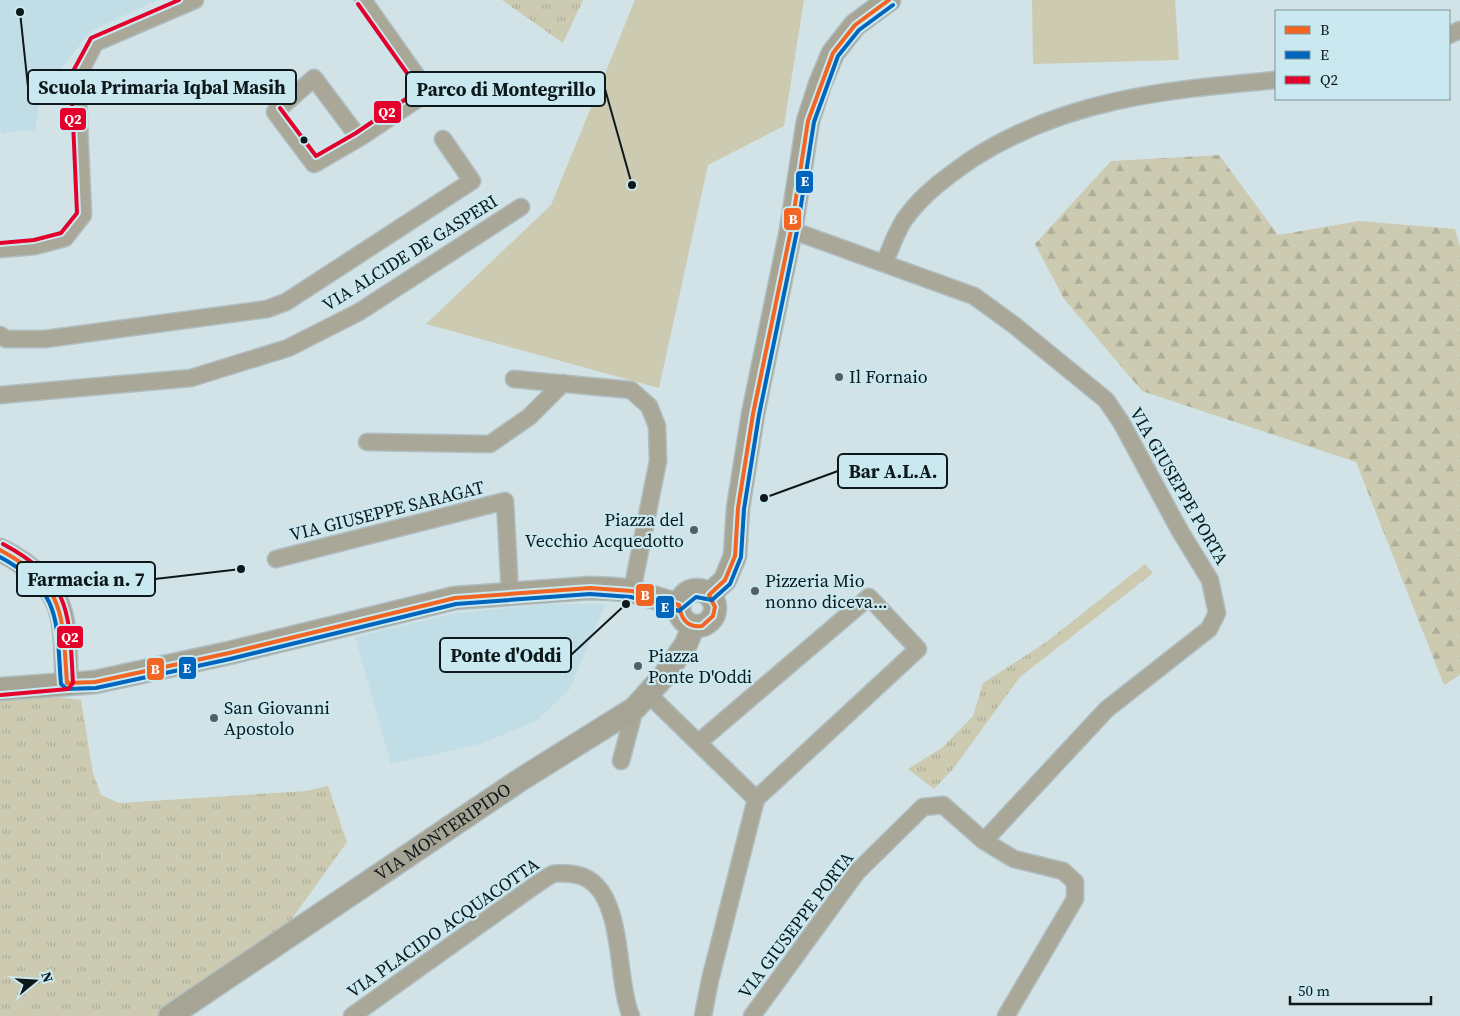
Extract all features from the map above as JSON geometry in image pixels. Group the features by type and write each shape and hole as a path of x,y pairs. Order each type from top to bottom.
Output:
{"street":[{"path":"0,249 35,246 66,238 83,215 77,78 95,42 195,0"},
{"path":"359,138 314,78 275,112 314,164 359,138 428,92 362,0"},
{"path":"709,595 724,580 735,556 738,508 753,414 790,230 808,121 820,84 833,53 855,25 889,0"},
{"path":"884,264 906,216 945,177 991,147 1061,115 1099,103 1189,88 1275,80"},
{"path":"0,335 6,338 45,339 267,309 286,302 472,181 443,139"},
{"name":"VIA ALCIDE DE GASPERI","path":"0,395 191,378 288,348 360,312 521,207"},
{"name":"VIA GIUSEPPE PORTA","path":"752,1016 857,872 923,806 943,805 984,841 1107,709 1209,629 1217,613 1210,580 1180,531 1122,422 1106,400 1014,325 974,296 790,230"},
{"path":"514,379 631,390 649,406 657,426 658,461 632,591"},
{"path":"367,442 490,444 529,417 563,383"},
{"name":"VIA GIUSEPPE SARAGAT","path":"276,560 505,501 510,594"},
{"path":"0,550 23,562 46,583 61,612 67,683"},
{"path":"0,688 95,682 219,655 455,598 590,588 632,591 678,605"},
{"path":"694,590 709,595 715,607 711,620 700,627 693,627 681,619 678,605 682,598 694,590"},
{"path":"699,742 869,597 918,649 756,798 703,1014"},
{"name":"VIA MONTERIPIDO","path":"170,1016 520,780 642,701 664,676 686,644 693,627"},
{"path":"621,761 642,701 699,742 756,798"},
{"path":"984,841 1014,860 1063,871 1075,882 1075,899 1006,1016"},
{"name":"VIA PLACIDO ACQUACOTTA","path":"352,1016 534,886 556,873 582,875 599,887 609,906 626,1004 631,1016"}],"shaded area":[{"path":"0,0 158,0 91,31 55,76 42,81 35,131 14,131 2,134 0,130"},
{"path":"549,604 605,604 570,689 536,721 480,744 391,764 355,637 456,613"}],"green space":[{"path":"502,0 583,0 563,43"},
{"path":"635,0 804,0 784,126 708,165 659,388 426,324 551,205"},
{"path":"1032,0 1175,0 1179,60 1033,64"},
{"path":"1219,155 1278,235 1359,221 1455,229 1460,246 1460,675 1444,685 1356,462 1142,391 1064,299 1035,244 1111,161"},
{"path":"1145,564 1153,573 1020,677 953,769 934,789 908,769 943,747 973,716 983,683 1045,643"},
{"path":"0,689 81,700 93,773 101,795 119,803 306,791 328,786 347,842 271,948 164,1016 0,1016"}],"transit line":[{"name":"Q2","path":"0,243 34,240 61,233 77,213 71,75 91,38 179,0"},
{"name":"B","path":"0,550 22,563 38,576 57,604 64,639 67,683 95,682 229,653 455,598 590,588 632,591 679,605 681,614 686,622 692,626 702,626 713,616 715,607 709,595 725,580 735,556 738,508 753,414 791,230 808,121 833,53 855,25 889,0"},
{"name":"Q2","path":"280,108 316,156 356,133 419,90 358,4"},
{"name":"E","path":"0,557 21,570 35,582 46,596 56,626 61,684 67,689 96,688 230,659 456,604 590,594 631,597 679,611 696,597 712,600 730,584 741,557 744,509 759,415 797,231 814,122 838,56 859,30 893,5"},
{"name":"Q2","path":"1,695 68,689 73,683 70,637 62,601 54,586 42,571 26,558 3,544"}],"place":[{"name":"Scuola Primaria Iqbal Masih","path":"20,12"},
{"name":"Parco di Montegrillo","path":"632,185"},
{"name":"Il Fornaio","path":"839,377"},
{"name":"Bar A.L.A.","path":"764,498"},
{"name":"Piazza del Vecchio Acquedotto","path":"694,530"},
{"name":"Farmacia n. 7","path":"241,569"},
{"name":"Pizzeria Mio nonno diceva...","path":"755,591"},
{"name":"Ponte d'Oddi","path":"626,604"},
{"name":"Piazza Ponte D'Oddi","path":"638,666"},
{"name":"San Giovanni Apostolo","path":"214,718"}]}
